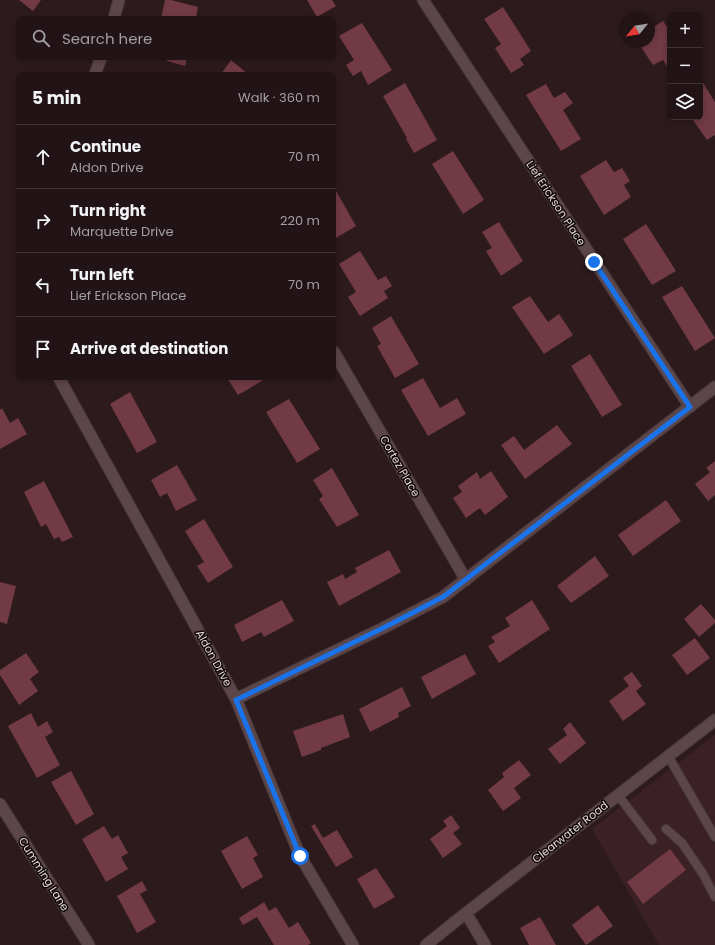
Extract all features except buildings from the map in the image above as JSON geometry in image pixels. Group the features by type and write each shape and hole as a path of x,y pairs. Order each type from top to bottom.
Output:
{"street":[{"path":"115,16 119,0"},
{"name":"Lief Erickson Place","path":"428,2 690,407"},
{"path":"97,72 100,60"},
{"name":"Cortez Place","path":"336,355 466,580"},
{"name":"Aldon Drive","path":"61,380 236,700 300,856 353,945"},
{"path":"236,700 443,597 715,387"},
{"name":"Clearwater Road","path":"426,945 715,720"},
{"name":"Cumming Lane","path":"0,804 89,945"},
{"path":"466,913 485,945"}],"lane":[{"path":"668,756 715,837"},
{"path":"618,795 652,840"},
{"path":"666,829 682,843 703,874 715,897"}],"shaded area":[{"path":"715,735 715,945 659,945 592,829"}],"route":[{"path":"300,856 236,700 443,597 690,407 594,262"}]}
